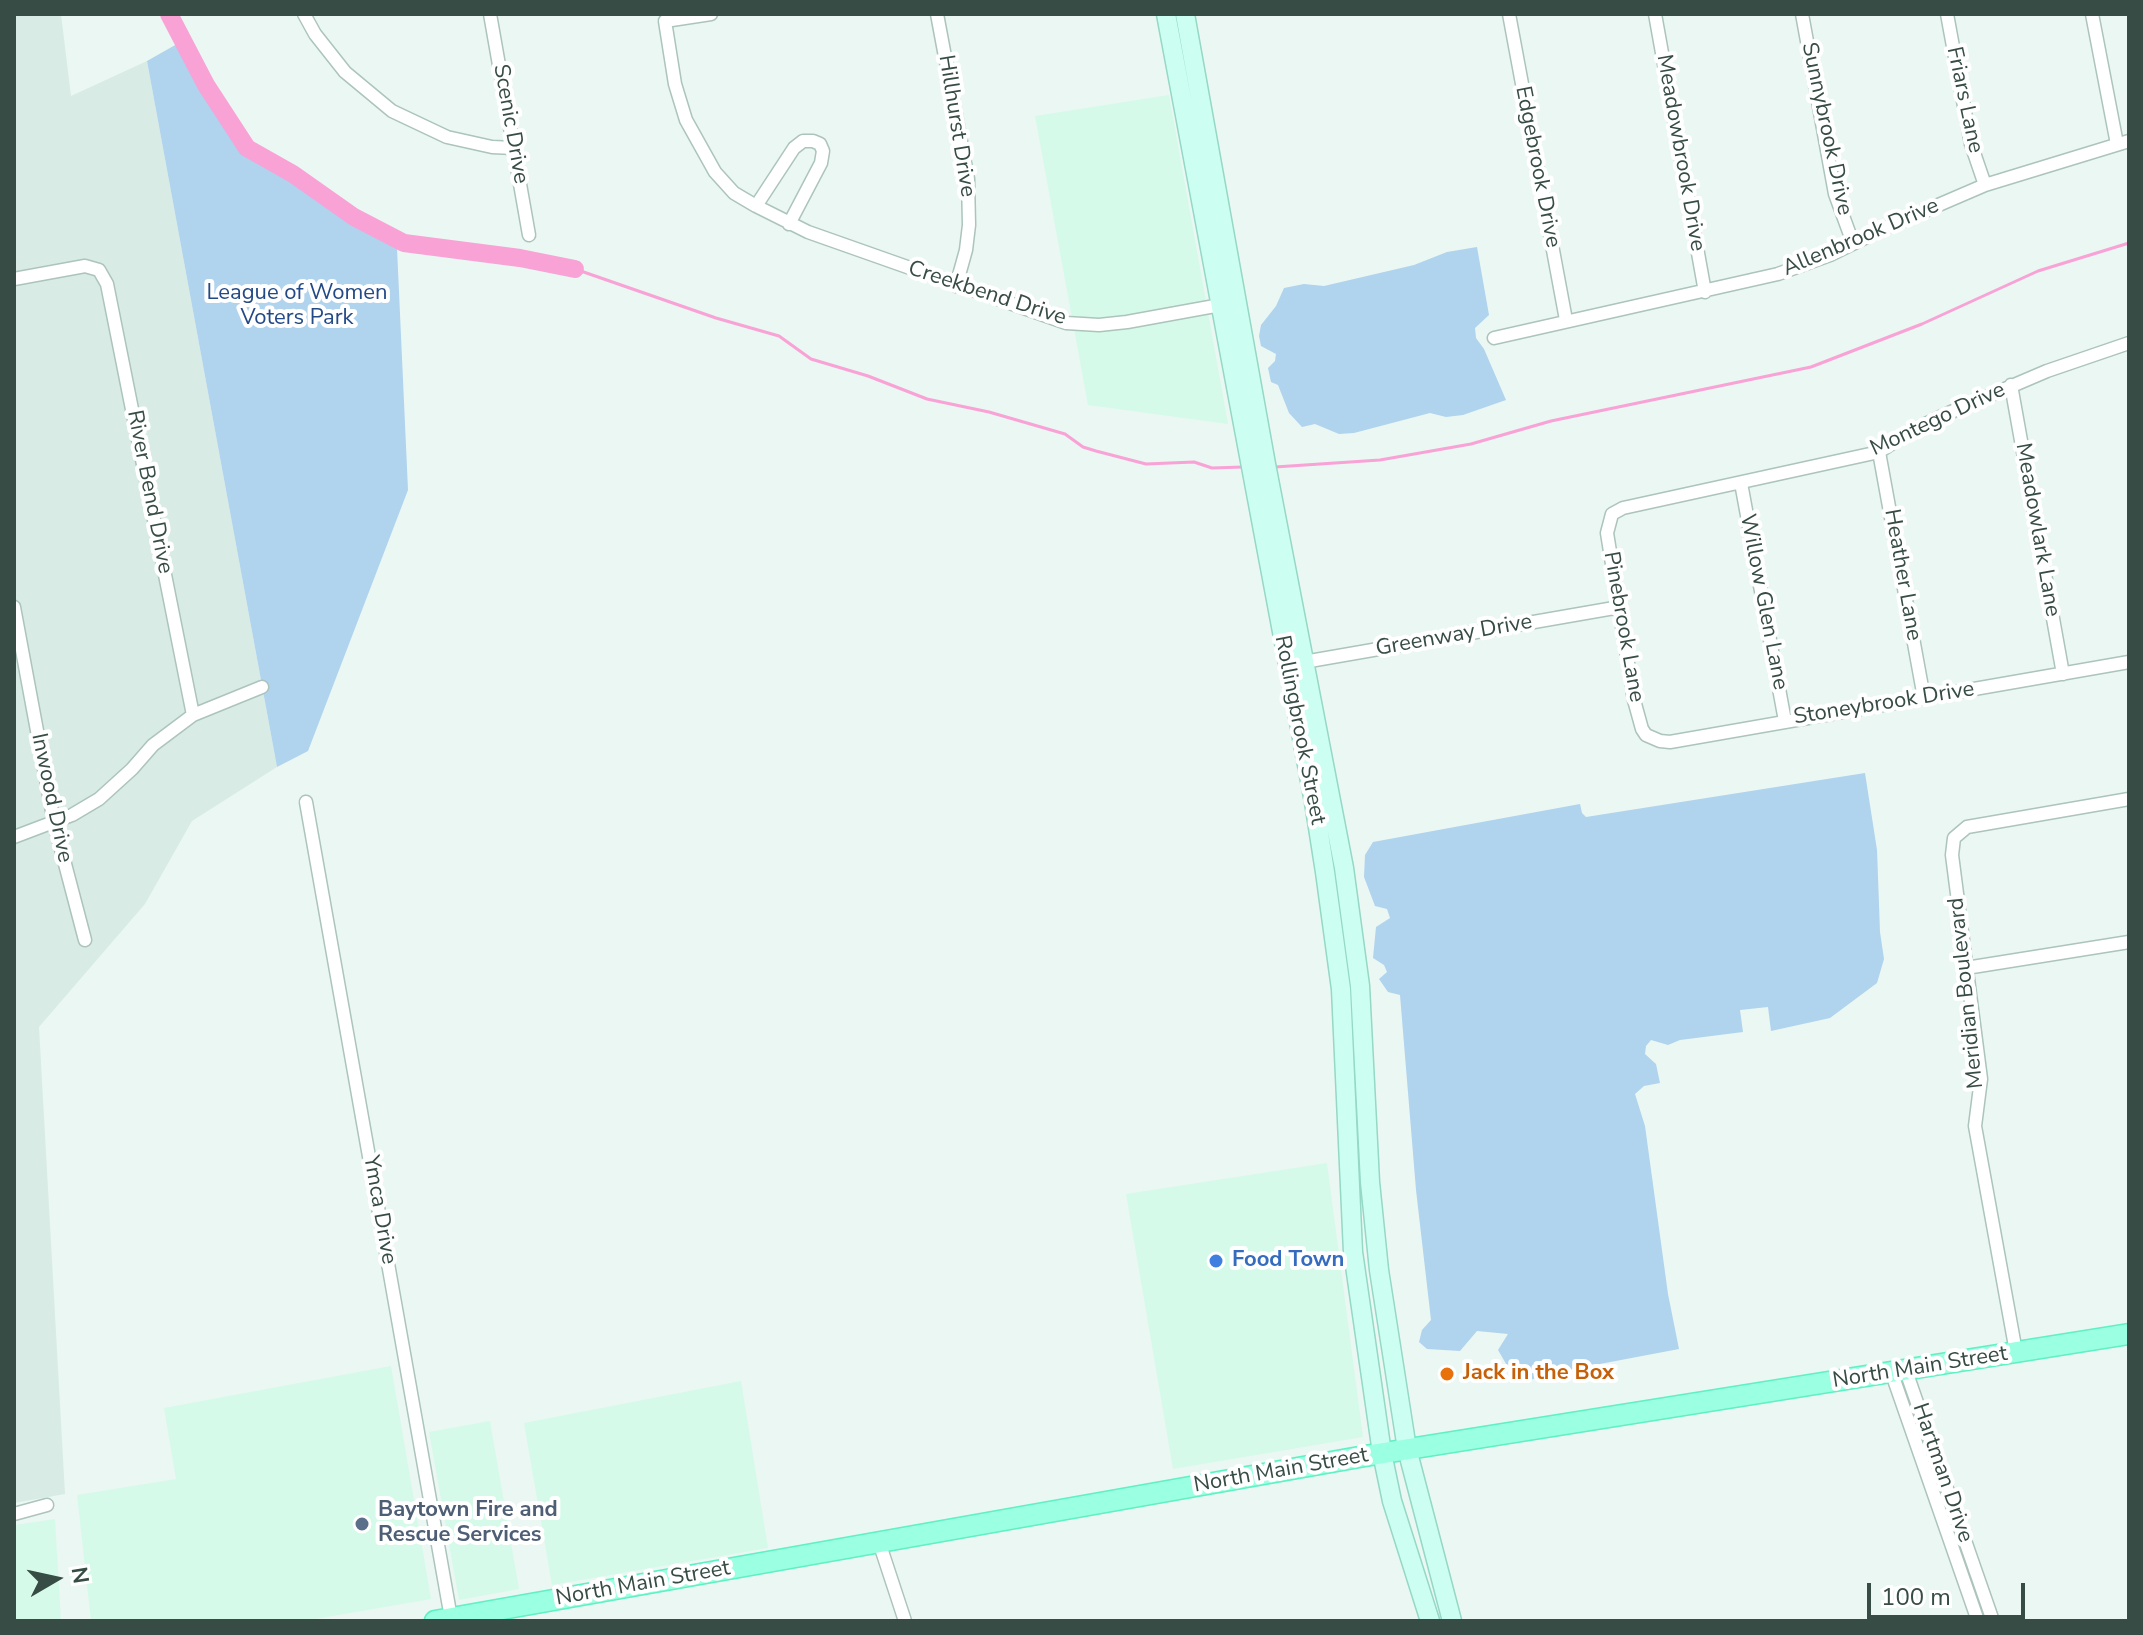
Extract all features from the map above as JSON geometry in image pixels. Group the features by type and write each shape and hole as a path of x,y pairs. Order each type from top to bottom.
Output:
{"main road":[{"name":"Rollingbrook Street","path":"1166,14 1199,137"},
{"name":"Rollingbrook Street","path":"1185,14 1199,137 1228,303 1296,663 1344,868 1360,986 1370,1182 1379,1270 1407,1449 1452,1621"},
{"name":"Rollingbrook Street","path":"1296,663 1341,989 1353,1252 1382,1453 1392,1501 1430,1621"},
{"name":"North Main Street","path":"443,1620 1382,1453 2129,1334"}],"street":[{"path":"304,14 315,34 345,72 392,111 447,137 492,147 514,148"},
{"name":"Scenic Drive","path":"490,14 529,235"},
{"name":"Creekbend Drive","path":"711,14 665,21 675,84 686,120 715,172 734,193 756,206 789,224 1066,323 1099,325 1127,322 1228,303"},
{"name":"Hillhurst Drive","path":"937,14 968,179 969,225 956,286"},
{"name":"Edgebrook Drive","path":"1509,14 1566,320"},
{"name":"Meadowbrook Drive","path":"1655,14 1705,292"},
{"name":"Sunnybrook Drive","path":"1802,14 1835,194 1853,243"},
{"name":"Friars Lane","path":"1947,14 1971,144 1985,185"},
{"path":"2092,14 2123,143"},
{"path":"756,206 794,148 803,141 820,144 823,151 821,163 789,224"},
{"name":"Allenbrook Drive","path":"1494,338 1778,274 1830,255 1985,185 2123,143"},
{"name":"River Bend Drive","path":"14,279 83,266 99,270 107,284 193,715"},
{"name":"Montego Drive","path":"1609,524 1612,514 1623,508 1879,452 1909,432 2011,385 2129,343"},
{"name":"Meadowlark Lane","path":"2011,385 2063,674"},
{"name":"Heather Lane","path":"1879,452 1924,698"},
{"name":"Willow Glen Lane","path":"1741,483 1785,721"},
{"name":"Pinebrook Lane","path":"1609,524 1607,533 1634,700 1642,729"},
{"name":"Inwood Drive","path":"14,607 54,822 85,940"},
{"name":"Greenway Drive","path":"1296,663 1620,607"},
{"name":"Stoneybrook Drive","path":"1642,729 1646,735 1670,742 2129,662"},
{"path":"14,837 72,815 99,799 153,745 193,715 262,687"},
{"name":"Meridian Boulevard","path":"2016,1352 1975,1126 1981,1079 1952,855 1954,838 1967,827 2129,799"},
{"name":"Ymca Drive","path":"306,802 443,1620"},
{"path":"1966,968 2129,942"},
{"name":"Hartman Drive","path":"1899,1372 1958,1519 1993,1621"},
{"name":"Hartman Drive","path":"1899,1372 1944,1524 1978,1621"},
{"path":"14,1514 47,1505"},
{"path":"1944,1524 1958,1519"},
{"path":"879,1542 905,1621"}],"shaded area":[{"path":"14,14 61,14 71,96 147,61 277,767 192,821 145,904 39,1027 65,1494 14,1503"},
{"path":"1169,95 1228,424 1088,405 1035,116"},
{"path":"1327,1163 1363,1437 1173,1469 1126,1194"},
{"path":"391,1366 431,1599 304,1621 91,1621 77,1495 176,1479 164,1408"},
{"path":"741,1381 768,1548 552,1585 524,1423"},
{"path":"490,1421 519,1589 459,1600 429,1432"},
{"path":"55,1519 61,1621 14,1621 14,1525"}],"green space":[{"name":"League of Women Voters Park","path":"177,44 235,144 397,248 408,490 308,751 277,767 147,61"},
{"path":"1477,247 1489,315 1475,328 1476,338 1484,349 1506,400 1463,415 1446,417 1430,413 1354,433 1339,434 1315,424 1302,427 1289,413 1278,385 1271,382 1268,368 1275,361 1276,354 1261,346 1259,336 1261,325 1276,306 1284,288 1304,284 1324,286 1414,265 1447,252"},
{"path":"1865,773 1877,850 1884,959 1877,983 1830,1018 1771,1031 1768,1007 1740,1010 1743,1032 1680,1040 1668,1045 1651,1040 1646,1046 1645,1054 1656,1064 1660,1083 1644,1086 1635,1094 1645,1126 1668,1294 1679,1349 1547,1374 1525,1382 1516,1381 1498,1350 1508,1334 1477,1331 1460,1351 1427,1349 1419,1342 1422,1330 1431,1320 1416,1190 1400,995 1388,992 1379,979 1387,972 1384,965 1373,958 1376,927 1390,918 1387,909 1375,906 1364,877 1365,855 1373,842 1580,804 1586,817"}],"waterway":[{"path":"169,14 206,85 247,148 293,174 354,217 404,243 520,258 575,269"},
{"path":"1275,467 1380,460 1471,444 1551,421 1811,367 1922,324 2038,271 2129,243"},
{"path":"575,269 716,318 779,336 811,359 868,376 927,399 989,412 1065,434 1083,447 1096,451 1146,464 1194,462 1212,468 1243,467"}],"place":[{"name":"Food Town","path":"1216,1261"},
{"name":"Jack in the Box","path":"1447,1374"},
{"name":"Baytown Fire and Rescue Services","path":"362,1524"}]}
